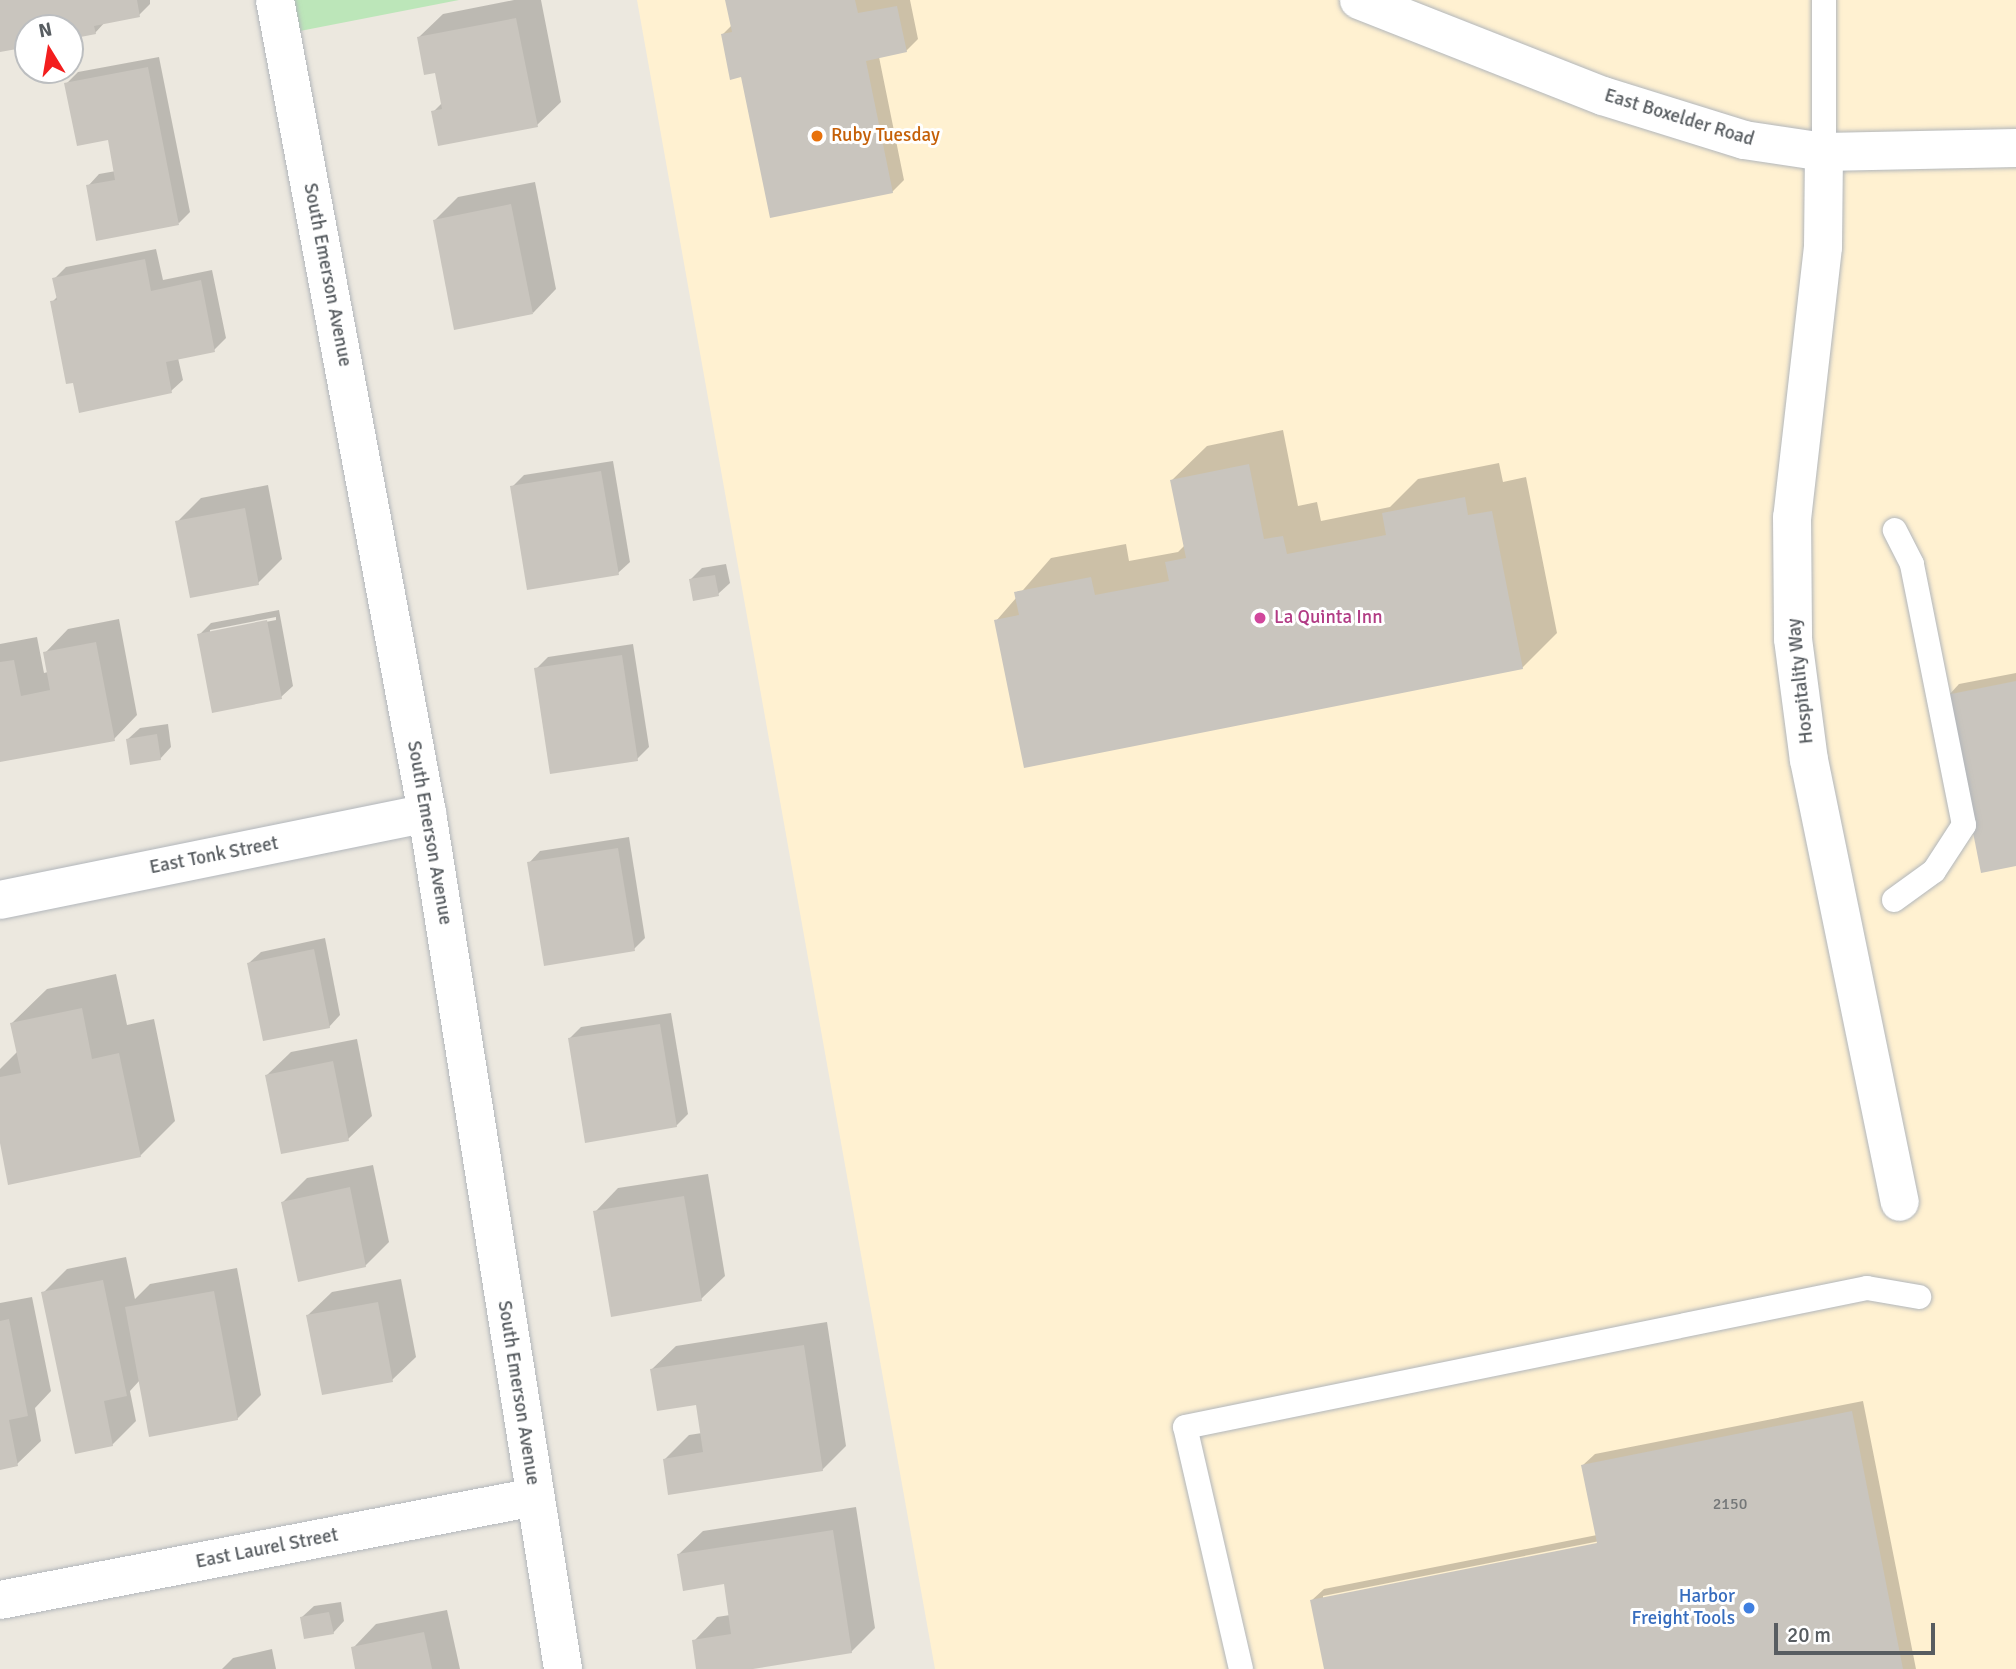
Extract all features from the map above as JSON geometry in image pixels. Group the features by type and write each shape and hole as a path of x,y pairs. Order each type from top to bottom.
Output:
{"street":[{"name":"South Emerson Avenue","path":"275,0 427,813 563,1669"},
{"name":"East Boxelder Road","path":"1359,0 1603,96 1744,140 1824,152 2016,148"},
{"name":"Hospitality Way","path":"1824,152 1822,247 1792,517 1793,639 1809,760 1900,1202"},
{"name":"East Tonk Street","path":"0,900 427,813"},
{"name":"East Laurel Street","path":"0,1600 535,1497"}],"lane":[{"path":"1824,0 1824,152"},
{"path":"1894,900 1934,871 1964,825 1912,564 1895,530"},
{"path":"1241,1669 1185,1427 1867,1288 1919,1297"}],"shaded area":[{"path":"637,0 2016,0 2016,1669 935,1669"}],"green space":[{"path":"294,0 459,0 300,31"}],"building":[{"path":"0,0 137,0 140,17 94,26 96,34 84,36 84,14 14,14 14,50 0,52"},
{"name":"Ruby Tuesday","path":"725,0 855,0 858,13 897,6 907,52 866,61 893,193 770,218 741,77 730,80 721,34 732,32"},
{"path":"516,18 538,127 438,146 431,111 442,109 435,73 424,75 417,37"},
{"path":"148,67 179,225 96,241 86,185 115,180 108,140 77,146 64,84 84,84 84,79"},
{"path":"511,204 533,314 454,330 433,220"},
{"path":"145,259 151,291 201,280 215,352 166,362 172,393 79,413 73,383 66,384 50,301 57,300 52,278"},
{"name":"La Quinta Inn","path":"1249,464 1264,539 1283,536 1287,554 1386,535 1382,513 1465,497 1468,515 1492,511 1523,669 1024,768 994,620 1019,615 1014,592 1091,577 1095,595 1169,581 1165,562 1186,558 1170,480"},
{"path":"601,471 619,575 527,590 510,486"},
{"path":"245,508 259,585 190,598 175,521"},
{"path":"715,575 719,596 693,601 689,579"},
{"path":"267,620 282,699 212,713 197,634"},
{"path":"96,642 115,741 0,762 0,662 14,660 21,696 50,690 43,652"},
{"path":"622,655 638,761 550,774 534,668"},
{"path":"2016,681 2016,866 1981,873 1946,695"},
{"path":"157,734 161,760 130,765 126,739"},
{"path":"618,848 635,951 544,966 527,862"},
{"path":"314,949 330,1028 263,1041 247,963"},
{"path":"82,1008 92,1059 119,1053 141,1157 8,1185 0,1143 0,1077 21,1073 10,1023"},
{"path":"660,1024 677,1127 585,1143 568,1038"},
{"path":"333,1061 349,1141 281,1154 265,1075"},
{"path":"350,1187 366,1267 298,1282 281,1202"},
{"path":"684,1196 702,1301 611,1317 593,1211"},
{"path":"103,1280 127,1396 104,1401 113,1446 75,1454 41,1292"},
{"path":"214,1291 238,1420 149,1437 125,1307"},
{"path":"378,1302 393,1382 322,1395 306,1315"},
{"path":"9,1319 28,1416 9,1420 18,1466 0,1470 0,1321"},
{"path":"804,1345 823,1471 668,1495 663,1459 703,1452 696,1405 657,1411 650,1369"},
{"path":"1852,1411 1903,1669 1324,1669 1310,1600 1597,1543 1581,1465"},
{"path":"833,1530 852,1653 753,1669 696,1669 692,1640 731,1634 724,1584 683,1591 677,1554"},
{"path":"329,1612 334,1634 304,1639 300,1617"},
{"path":"424,1632 432,1669 355,1669 351,1647"}],"place":[{"name":"Ruby Tuesday","path":"817,136"},
{"name":"La Quinta Inn","path":"1260,618"},
{"name":"Harbor Freight Tools","path":"1749,1608"}]}
